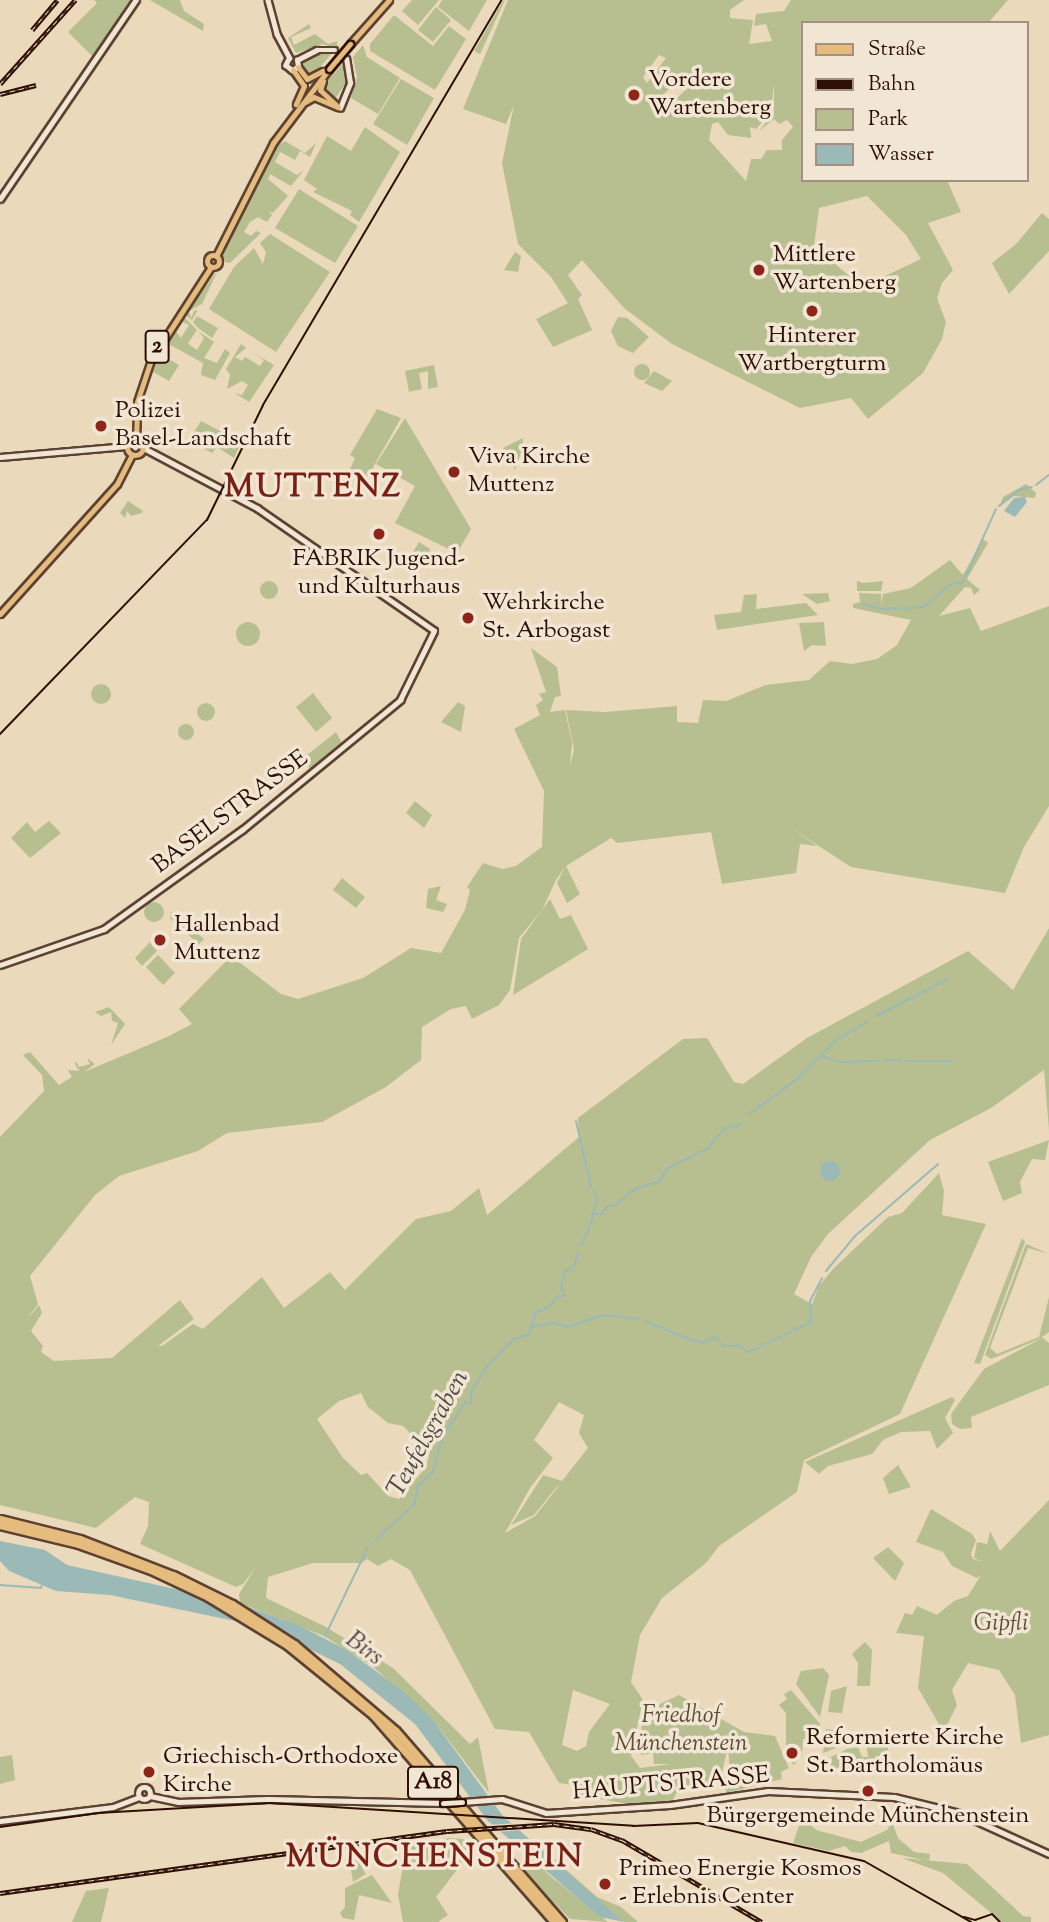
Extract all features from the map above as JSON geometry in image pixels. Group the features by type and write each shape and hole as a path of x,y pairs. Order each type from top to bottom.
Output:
{"highway":[{"name":"A18","path":"0,1519 80,1539 191,1583 250,1615 321,1664 420,1756 508,1864 562,1922"},
{"name":"A18","path":"2,1526 78,1544 174,1580 301,1655 402,1746 554,1922"}],"main road":[{"path":"280,131 389,0"},
{"path":"296,66 311,80 329,69"},
{"path":"280,131 304,86 296,66"},
{"path":"329,69 320,90 339,107"},
{"path":"280,131 309,98 339,107"},
{"name":"2","path":"136,440 137,402 150,360 211,267 208,258 216,256 280,131"},
{"path":"0,614 117,484 132,455 143,448 136,440 127,446 132,455"},
{"path":"0,1821 113,1807 139,1797 150,1796 144,1787 139,1797"},
{"name":"HAUPTSTRASSE","path":"150,1796 178,1802 268,1799 443,1803 496,1799 546,1813 645,1807 768,1791 894,1797 959,1813 1049,1854"}],"street":[{"path":"0,199 136,0"},
{"path":"268,0 276,34 296,66"},
{"path":"290,58 286,66 296,66 317,50 335,50"},
{"path":"339,107 350,83 346,59"},
{"path":"0,457 127,446"},
{"name":"BASELSTRASSE","path":"0,965 104,929 242,830 400,700 435,631 258,509 143,448"}],"green space":[{"path":"94,0 130,0 93,57 68,32 97,3"},
{"path":"150,0 180,0 184,11 204,24 203,31"},
{"path":"412,0 439,0 418,25 402,11"},
{"path":"442,0 487,0 469,31 438,7"},
{"path":"505,0 480,54 474,51 503,1"},
{"path":"508,0 744,0 730,10 730,18 753,20 749,44 772,41 766,24 754,26 756,14 784,11 791,0 1008,0 990,21 800,21 800,182 948,182 961,212 928,223 953,270 942,283 937,298 946,322 942,339 923,373 868,419 851,398 800,408 672,344 624,308 582,260 568,275 582,295 578,299 592,330 553,347 536,319 568,303 551,277 518,244 502,163 514,105 506,124 463,109","holes":["659,55 666,58 647,83 643,77","681,77 690,86 664,110 657,101","774,83 774,112 759,131 774,119 779,124 787,120 793,127 782,140 782,150 767,150 761,159 751,159 746,181 709,140 712,124 718,122 728,135 751,138 750,127 756,129 771,112","867,196 906,235 921,259 866,285 854,280 814,246 819,208"]},
{"path":"436,7 451,20 433,42 418,30"},
{"path":"394,15 433,46 449,26 466,39 435,90 370,51 370,44"},
{"path":"309,24 311,28 291,37 294,45 315,34 328,44 337,41 337,48 322,44 296,53 288,38"},
{"path":"363,45 367,57 400,78 378,114 351,98 357,77 353,57"},
{"path":"320,52 332,53 316,72 306,75 303,62"},
{"path":"343,63 346,82 335,99 323,86"},
{"path":"401,79 434,98 407,145 373,124"},
{"path":"365,127 400,152 359,222 350,215 352,211 313,192 317,189 304,180 327,136 351,151"},
{"path":"285,141 305,153 316,143 310,157 300,151 295,160 280,152 275,162 297,175 304,170 291,186 270,174 268,179 288,196 273,213 269,211 272,215 267,222 258,217 250,222 244,232 251,236 256,231 261,233 230,263 224,262 222,256 274,148"},
{"path":"299,189 358,226 335,263 275,228"},
{"path":"1042,213 1049,219 1049,251 1009,294 992,263 1016,244"},
{"path":"270,234 330,272 276,352 209,309 234,267 254,248 263,264 266,252 260,243"},
{"path":"515,252 521,256 518,272 504,270"},
{"path":"218,270 202,304 189,311 191,318 194,311 198,310 192,320 185,315"},
{"path":"197,316 218,328 212,338 193,322"},
{"path":"184,317 197,330 188,343 191,346 197,350 204,338 198,331 214,342 204,358 217,363 225,349 230,353 215,380 201,375 203,363 165,342 175,330 181,338 189,325 183,322 176,328"},
{"path":"618,317 627,318 649,337 633,353 618,346 611,331"},
{"path":"241,344 246,348 235,357 242,361 245,357 260,366 264,360 254,353 274,365 249,402 235,393 242,395 248,385 242,381 227,389 230,375 226,369"},
{"path":"158,353 179,365 169,381 150,370"},
{"path":"642,364 648,366 648,378 642,380 636,378 634,372 636,366"},
{"path":"434,365 438,387 428,389 428,371 419,373 422,389 409,392 405,371"},
{"path":"654,371 672,381 662,391 644,383"},
{"path":"377,409 401,418 367,478 350,469 355,458 350,455"},
{"path":"405,418 471,529 457,553 395,523 415,486 376,464"},
{"path":"201,421 241,442 234,458 217,447 212,453 199,446 194,432"},
{"path":"523,438 523,447 515,470 503,448"},
{"path":"1026,484 1036,493 1035,498 1014,496 999,507 1003,497"},
{"path":"128,501 143,511 142,513 131,516 127,511 125,518 120,513"},
{"path":"983,539 988,543 967,579 980,590 974,595 971,588 965,587 939,616 970,608 981,631 1049,606 1049,806 1024,847 1005,893 851,867 791,828 817,846 800,844 796,873 722,884 711,832 617,843 611,838 566,866 580,894 567,903 557,883 565,867 556,880 542,910 519,938 510,990 499,1005 472,1019 466,1006 451,1009 422,1027 421,1060 386,1087 322,1122 227,1133 198,1151 119,1176 95,1195 30,1276 38,1304 26,1321 39,1305 42,1313 31,1331 43,1346 41,1352 54,1361 112,1358 180,1300 194,1319 158,1346 162,1346 193,1324 203,1329 262,1277 284,1308 330,1272 345,1290 416,1219 451,1211 479,1188 487,1215 579,1137 578,1118 683,1039 707,1038 734,1082 743,1084 807,1038 968,951 1013,990 1049,928 1049,1130 1044,1070 991,1108 930,1140 828,1234 811,1257 794,1294 812,1304 819,1286 834,1268 888,1217 902,1213 939,1173 944,1191 942,1215 986,1224 900,1414 804,1460 797,1492 719,1546 706,1563 662,1598 640,1635 631,1682 643,1700 631,1756 640,1768 671,1764 654,1764 653,1753 641,1755 642,1716 655,1715 660,1704 679,1695 744,1732 775,1736 789,1768 781,1772 782,1779 727,1793 721,1781 730,1773 728,1746 720,1781 680,1787 670,1805 645,1807 572,1794 573,1785 559,1783 529,1732 495,1729 410,1570 391,1559 378,1566 367,1559 361,1563 313,1563 268,1577 266,1598 326,1627 393,1668 470,1744 478,1737 489,1793 433,1720 372,1666 324,1636 240,1603 239,1594 255,1568 243,1584 236,1587 140,1544 148,1526 149,1502 135,1497 96,1528 0,1505 0,1137 44,1091 42,1075 23,1055 30,1052 59,1085 72,1077 68,1070 79,1071 76,1061 79,1067 90,1064 87,1058 95,1064 84,1072 167,1037 192,1024 179,1009 231,956 281,994 298,999 363,978 411,948 441,953 465,910 470,890 467,887 483,863 502,869 516,866 542,847 544,791 514,729 540,715 536,705 543,700 539,694 546,692 531,648 557,667 561,696 555,697 550,712 565,710 572,743 570,766 574,750 566,710 605,712 677,706 677,722 698,723 703,700 726,701 766,685 809,680 830,661 852,664 877,659 897,645 911,620 853,608 853,604 860,602 859,593 881,594 881,605 883,594 911,588 950,560 963,575","holes":["361,1393 368,1407 388,1423 403,1426 418,1441 432,1443 426,1467 399,1499 388,1496 367,1473 361,1475 343,1458 317,1419 339,1401","559,1402 584,1415 579,1433 588,1448 562,1481 543,1475 511,1525 534,1515 560,1483 555,1491 535,1516 505,1533 530,1488 553,1458 534,1440","573,1690 610,1704 589,1732 586,1746 577,1751 562,1745"]},
{"path":"419,542 430,549 421,567 413,552"},
{"path":"269,581 275,584 278,590 275,596 269,599 263,596 260,590 263,584"},
{"path":"857,581 883,581 881,591 857,591"},
{"path":"828,593 830,601 817,604 802,594"},
{"path":"757,594 756,609 806,603 818,615 717,630 714,615 741,612 744,595"},
{"path":"248,622 259,629 260,634 253,645 248,646 237,639 236,634 243,623"},
{"path":"824,622 826,646 812,645 804,651 799,623"},
{"path":"101,684 108,687 111,694 108,701 101,704 94,701 91,694 94,687"},
{"path":"313,693 332,718 316,732 296,707"},
{"path":"458,702 465,706 461,732 441,722"},
{"path":"206,703 212,706 215,712 212,718 206,721 200,718 197,712 200,706"},
{"path":"186,724 194,732 186,740 178,732"},
{"path":"336,732 343,745 312,771 302,759"},
{"path":"415,801 432,815 424,828 406,813"},
{"path":"49,821 61,833 30,858 11,838 27,822 35,832"},
{"path":"342,878 365,897 356,908 333,890"},
{"path":"441,886 436,900 447,904 443,912 426,908 428,889"},
{"path":"550,899 560,919 571,915 588,949 513,995 521,939"},
{"path":"154,902 161,905 164,912 161,919 154,922 147,919 144,912 147,905"},
{"path":"171,911 204,939 180,962 195,941 170,918"},
{"path":"150,942 157,951 142,966 135,958"},
{"path":"158,955 175,973 163,985 146,967"},
{"path":"109,1007 125,1024 111,1045 118,1023 112,1021 111,1012 101,1016 95,1012"},
{"path":"1049,1140 1045,1160 1032,1159 1020,1182 1022,1193 1003,1201 988,1162"},
{"path":"1022,1238 1025,1242 980,1364 974,1363"},
{"path":"1026,1244 1049,1254 1028,1248 990,1348 997,1354 1039,1337 1049,1297 1049,1332 1042,1337 1049,1343 1049,1385 971,1417 972,1428 960,1429 952,1424 951,1414 984,1369 1042,1338 991,1359 985,1355"},
{"path":"952,1397 955,1400 945,1418 953,1433 937,1449 930,1431 901,1432 883,1440 872,1454 828,1466 819,1474 805,1462"},
{"path":"898,1465 911,1487 889,1494 883,1478"},
{"name":"Gipfli","path":"1049,1500 1049,1735 1021,1743 1015,1695 999,1670 968,1663 952,1690 957,1705 946,1727 957,1729 973,1738 995,1740 1000,1748 997,1749 995,1741 970,1739 940,1726 918,1688 924,1636 896,1633 905,1613 912,1615 917,1606 937,1615 954,1601 968,1596 981,1575 977,1578 952,1566 943,1552 916,1542 931,1509 972,1534 976,1540 971,1554 973,1559 983,1562 974,1558 977,1542 987,1544 984,1559 990,1531 1000,1551"},
{"path":"888,1547 904,1563 895,1581 873,1558"},
{"path":"865,1642 872,1650 870,1686 857,1686 858,1663 852,1654"},
{"name":"Friedhof Münchenstein","path":"823,1668 829,1675 820,1717 796,1684 801,1671"},
{"path":"847,1686 842,1713 828,1712 831,1691"},
{"name":"Friedhof Münchenstein","path":"791,1690 820,1724 817,1739 803,1739 802,1755 794,1765 786,1759 786,1713 779,1705 787,1699 784,1694"},
{"path":"826,1729 848,1732 849,1743 823,1753"},
{"path":"866,1741 887,1743 890,1761 866,1768 862,1763 848,1775 841,1773 840,1767 828,1771 831,1757 847,1749 858,1747 862,1757 868,1757"},
{"path":"12,1755 15,1780 0,1784 0,1757"},
{"path":"802,1817 816,1830 861,1842 887,1830 892,1822 898,1838 914,1852 930,1854 929,1861 891,1853 889,1841 861,1853 851,1852 845,1846 829,1851 793,1843"},
{"path":"463,1839 473,1849 436,1897 448,1915 438,1922 403,1922 398,1895 405,1853 411,1843"},
{"path":"537,1844 597,1897 621,1907 638,1922 624,1922 563,1873"},
{"path":"529,1854 549,1875 608,1922 570,1919 519,1867"},
{"path":"349,1858 365,1863 362,1868 366,1874 353,1882"},
{"path":"902,1858 967,1864 1023,1916 1031,1917 1031,1922 1002,1922 943,1873"},
{"path":"372,1875 392,1903 359,1895 354,1920 343,1918 340,1913 345,1907 345,1888"},
{"path":"109,1888 101,1922 72,1922 86,1891"}],"water":[{"path":"1025,497 1027,502 1015,517 1004,511 1014,498"},
{"path":"826,1161 834,1161 840,1171 834,1181 826,1181 820,1175 820,1167"},
{"path":"0,1541 45,1550 67,1565 238,1603 300,1626 347,1650 403,1691 433,1720 502,1815 624,1922 600,1917 488,1821 415,1724 340,1664 282,1636 235,1621 110,1595 56,1591 9,1571 0,1561"}],"pier":[{"path":"516,1823 524,1830 495,1832 488,1825"}],"waterway":[{"path":"1036,485 1049,475"},
{"path":"999,506 1019,490 1032,487"},
{"path":"881,609 924,607 949,585 963,582 996,509"},
{"path":"864,604 877,608"},
{"name":"Teufelsgraben","path":"876,1016 948,979"},
{"name":"Teufelsgraben","path":"749,1114 797,1079 836,1040 867,1022"},
{"path":"822,1056 840,1062 878,1061"},
{"path":"885,1060 900,1060"},
{"path":"905,1061 952,1061"},
{"path":"576,1121 591,1187"},
{"name":"Teufelsgraben","path":"582,1245 594,1214 602,1214 607,1206 614,1206 635,1189 660,1181 666,1169 707,1149 724,1129 740,1124"},
{"path":"826,1271 855,1236 938,1164"},
{"path":"592,1216 597,1200 594,1191"},
{"name":"Teufelsgraben","path":"375,1541 415,1503 418,1486 433,1472 442,1438 465,1403 471,1403 471,1392 488,1365 514,1339 529,1334 536,1313 551,1305 557,1296 565,1296 561,1286 565,1272 574,1266 578,1254"},
{"path":"645,1321 688,1339 703,1343 715,1337 723,1346 739,1346 749,1352 811,1322 810,1301 822,1278"},
{"path":"531,1327 554,1323 567,1327 603,1315 640,1319"},
{"name":"Teufelsgraben","path":"325,1636 368,1547"},
{"path":"0,1585 41,1588 43,1582"}],"tram line":[{"path":"0,734 207,520 263,405 502,0"},
{"path":"0,1827 98,1813 270,1803 633,1826 698,1823 864,1861 971,1922"},
{"path":"964,1917 975,1920 992,1914 1000,1922"}],"railway":[{"path":"32,30 57,0"},
{"path":"0,84 75,0"},
{"path":"0,94 36,85"},
{"path":"0,1893 447,1831 554,1824 591,1829 622,1840 762,1922"}],"place":[{"name":"Vordere Wartenberg","path":"634,95"},
{"name":"Mittlere Wartenberg","path":"759,270"},
{"name":"Hinterer Wartbergturm","path":"812,311"},
{"name":"Polizei Basel-Landschaft","path":"101,426"},
{"name":"Viva Kirche Muttenz","path":"454,472"},
{"name":"FABRIK Jugend- und Kulturhaus","path":"379,534"},
{"name":"Wehrkirche St. Arbogast","path":"468,618"},
{"name":"Hallenbad Muttenz","path":"160,940"},
{"name":"Reformierte Kirche St. Bartholomäus","path":"792,1753"},
{"name":"Griechisch-Orthodoxe Kirche","path":"149,1772"},
{"name":"Bürgergemeinde Münchenstein","path":"868,1791"},
{"name":"Primeo Energie Kosmos - Erlebnis Center","path":"605,1884"}],"district":[{"name":"MUTTENZ","path":"313,488"},
{"name":"MÜNCHENSTEIN","path":"435,1858"}],"water label":[{"name":"Birs","path":"364,1649"}]}
